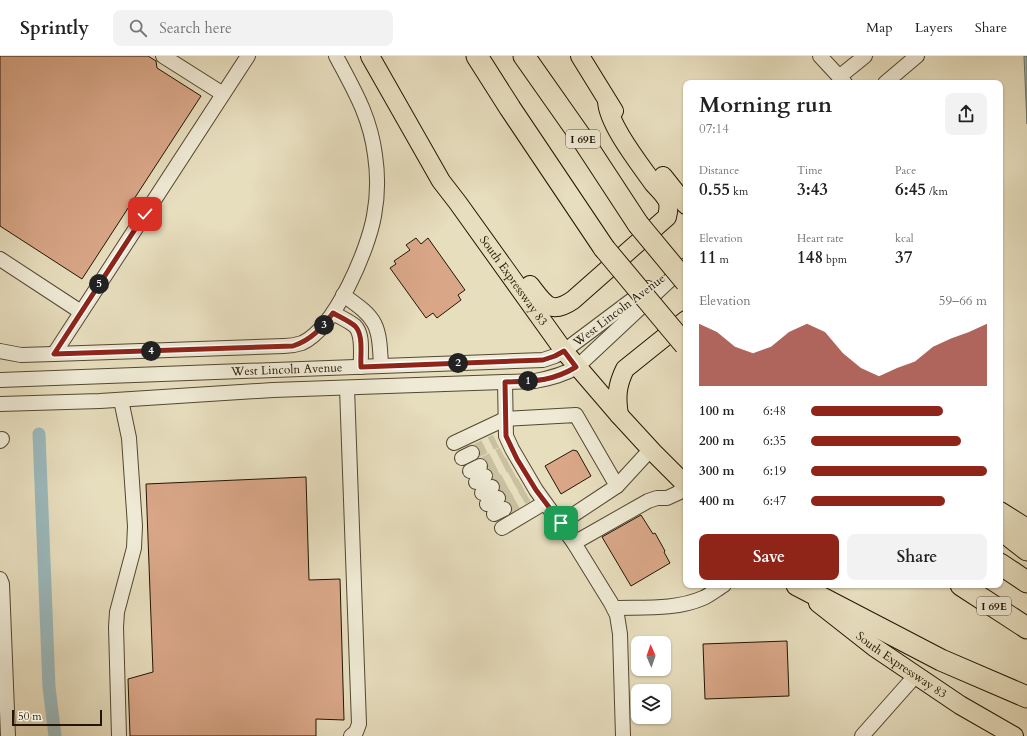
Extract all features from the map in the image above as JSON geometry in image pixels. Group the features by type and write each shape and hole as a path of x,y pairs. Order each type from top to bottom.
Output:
{"highway":[{"path":"477,56 604,248 683,342"},
{"path":"483,56 495,84"},
{"name":"I 69E","path":"524,56 582,137 638,224 683,278"},
{"path":"1003,531 1027,550"},
{"path":"1003,566 1027,582"},
{"path":"802,588 941,660 1027,697"},
{"name":"I 69E","path":"966,588 1027,628"}],"main road":[{"name":"South Expressway 83","path":"370,56 441,181 564,351 576,367 619,415 683,482"},
{"path":"580,56 607,101 683,201"},
{"path":"458,203 469,203 473,207 548,306 556,308 565,306 667,217 668,203 664,195 618,133 610,117 607,101"},
{"path":"619,415 617,403 619,381 625,369 683,322"},
{"path":"1003,513 1027,528"},
{"name":"South Expressway 83","path":"800,588 874,647 960,705 1014,736"}],"street":[{"path":"163,56 223,94"},
{"path":"54,354 248,56"},
{"path":"0,351 21,354 54,354 293,346 312,336 323,326 333,313 358,264 369,235 374,216 377,192 375,154 367,119 362,104 336,56"},
{"path":"820,56 842,80 865,56"},
{"path":"889,80 917,56"},
{"path":"0,259 81,312"},
{"name":"West Lincoln Avenue","path":"0,380 543,360 564,351 683,262"},
{"name":"West Lincoln Avenue","path":"0,404 121,400 273,390 535,381 553,378 565,374 576,367 683,268"},
{"path":"343,295 366,311 374,322 379,337 381,366"},
{"path":"333,313 352,324 359,331 361,367"},
{"path":"505,382 505,419 501,438 519,472 561,523 617,615 620,634 623,736"},
{"path":"347,388 359,724 356,732 351,736"},
{"path":"119,736 116,627 117,612 134,548 135,526 129,438 121,400"},
{"path":"454,443 505,419 576,415 617,486"},
{"path":"561,523 617,486 651,449"},
{"path":"574,543 648,501 657,498 667,498 678,493 683,488"},
{"path":"502,528 544,503"},
{"path":"0,579 2,584 8,736"},
{"path":"614,608 687,604 704,598 719,588"},
{"path":"862,736 916,675"}],"water":[{"path":"1024,56 1027,56 1027,124"}],"building":[{"path":"0,56 148,56 156,61 157,68 201,96 82,279 0,226"},
{"path":"416,238 421,244 428,238 465,290 458,295 461,300 437,318 433,313 426,318 390,268 396,264 394,261 410,250 406,245"},
{"path":"573,450 577,451 591,476 561,494 545,466"},
{"path":"306,477 309,580 340,579 344,720 316,719 316,736 130,736 128,679 153,672 146,484"},
{"path":"641,515 653,534 655,533 670,563 631,586 602,537"},
{"path":"787,641 789,696 705,699 703,644"}],"waterway":[{"path":"39,434 49,687 55,736"}],"tunnel":[{"path":"472,453 496,441"},
{"path":"480,466 503,454"},
{"path":"485,476 509,464"},
{"path":"492,487 515,475"},
{"path":"498,498 521,484"},
{"path":"504,509 527,495"}],"route":[{"path":"145,214 54,354 293,346 312,336 323,326 333,313 352,324 359,331 361,367 543,360 564,351 576,367 565,374 553,378 535,381 505,382 504,409 506,436 517,459 544,503 561,523"}]}
